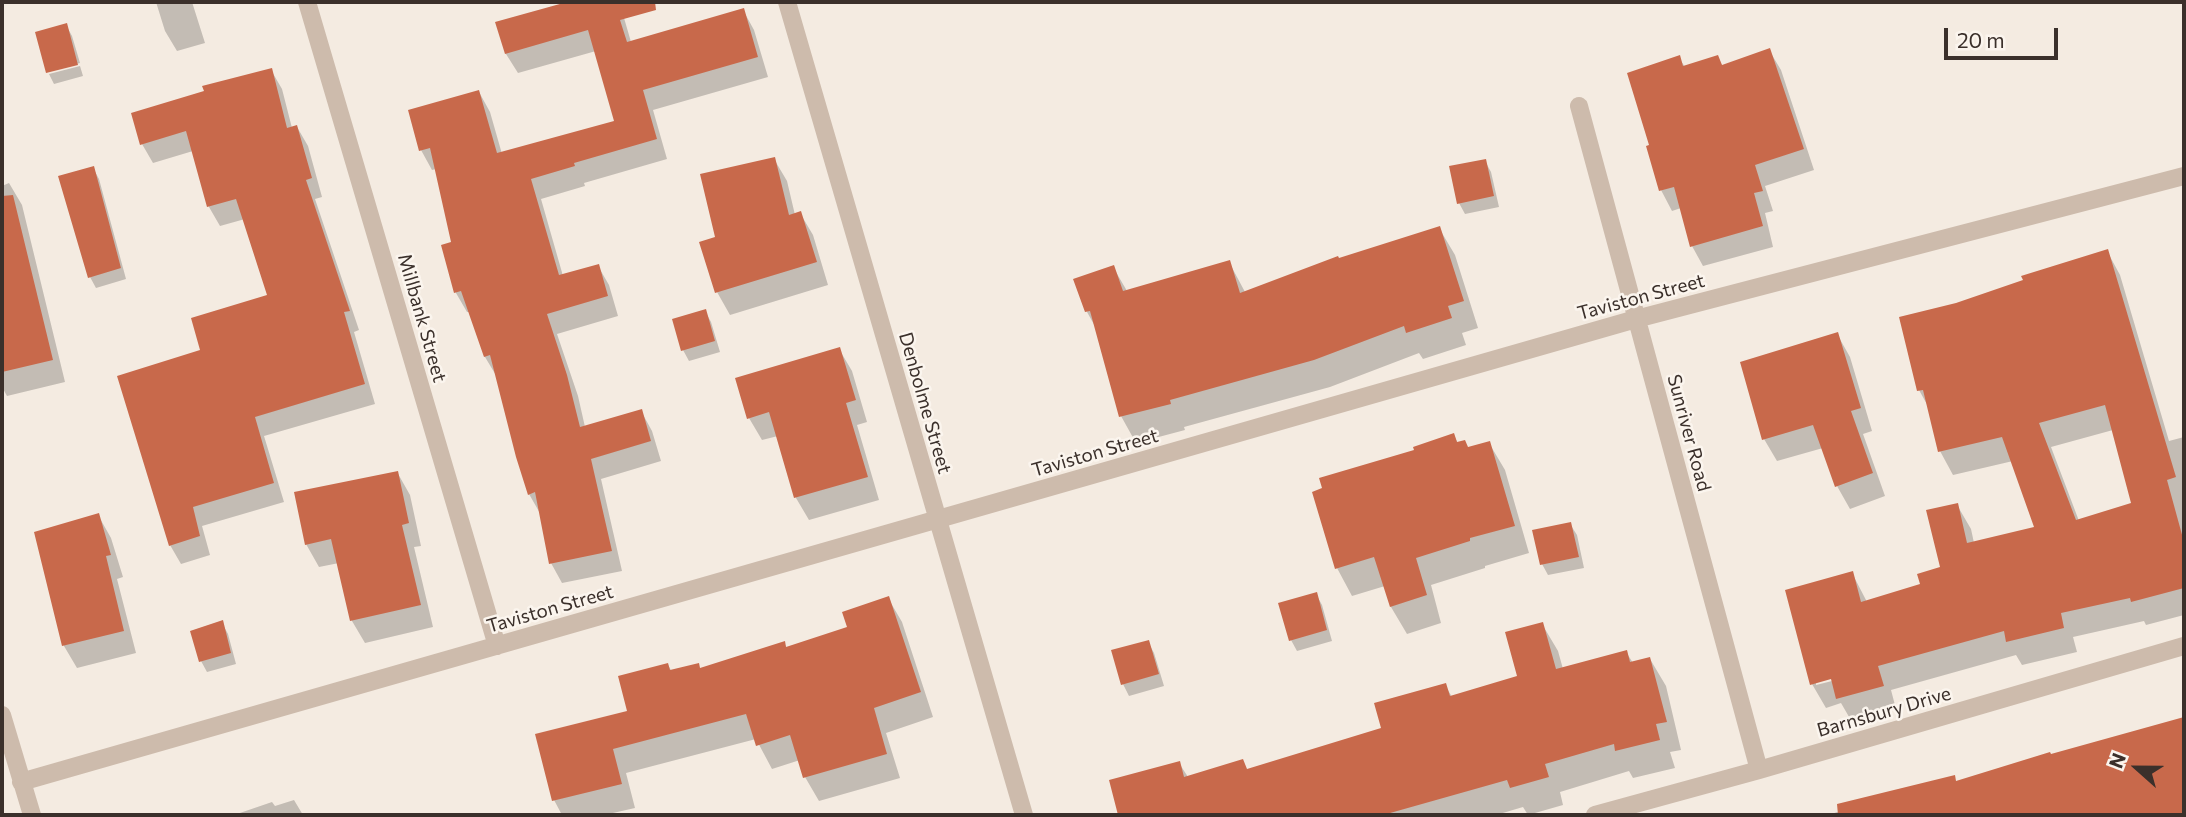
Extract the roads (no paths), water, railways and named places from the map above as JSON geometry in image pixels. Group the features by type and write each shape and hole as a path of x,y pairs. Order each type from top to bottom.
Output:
{"street":[{"name":"Millbank Street","path":"307,2 497,646"},
{"name":"Denbolme Street","path":"787,2 1024,815"},
{"name":"Sunriver Road","path":"1579,106 1759,770"},
{"name":"Taviston Street","path":"21,782 1636,319 2184,176"},
{"name":"Barnsbury Drive","path":"1595,815 2184,646"},
{"path":"2,715 32,815"}]}
